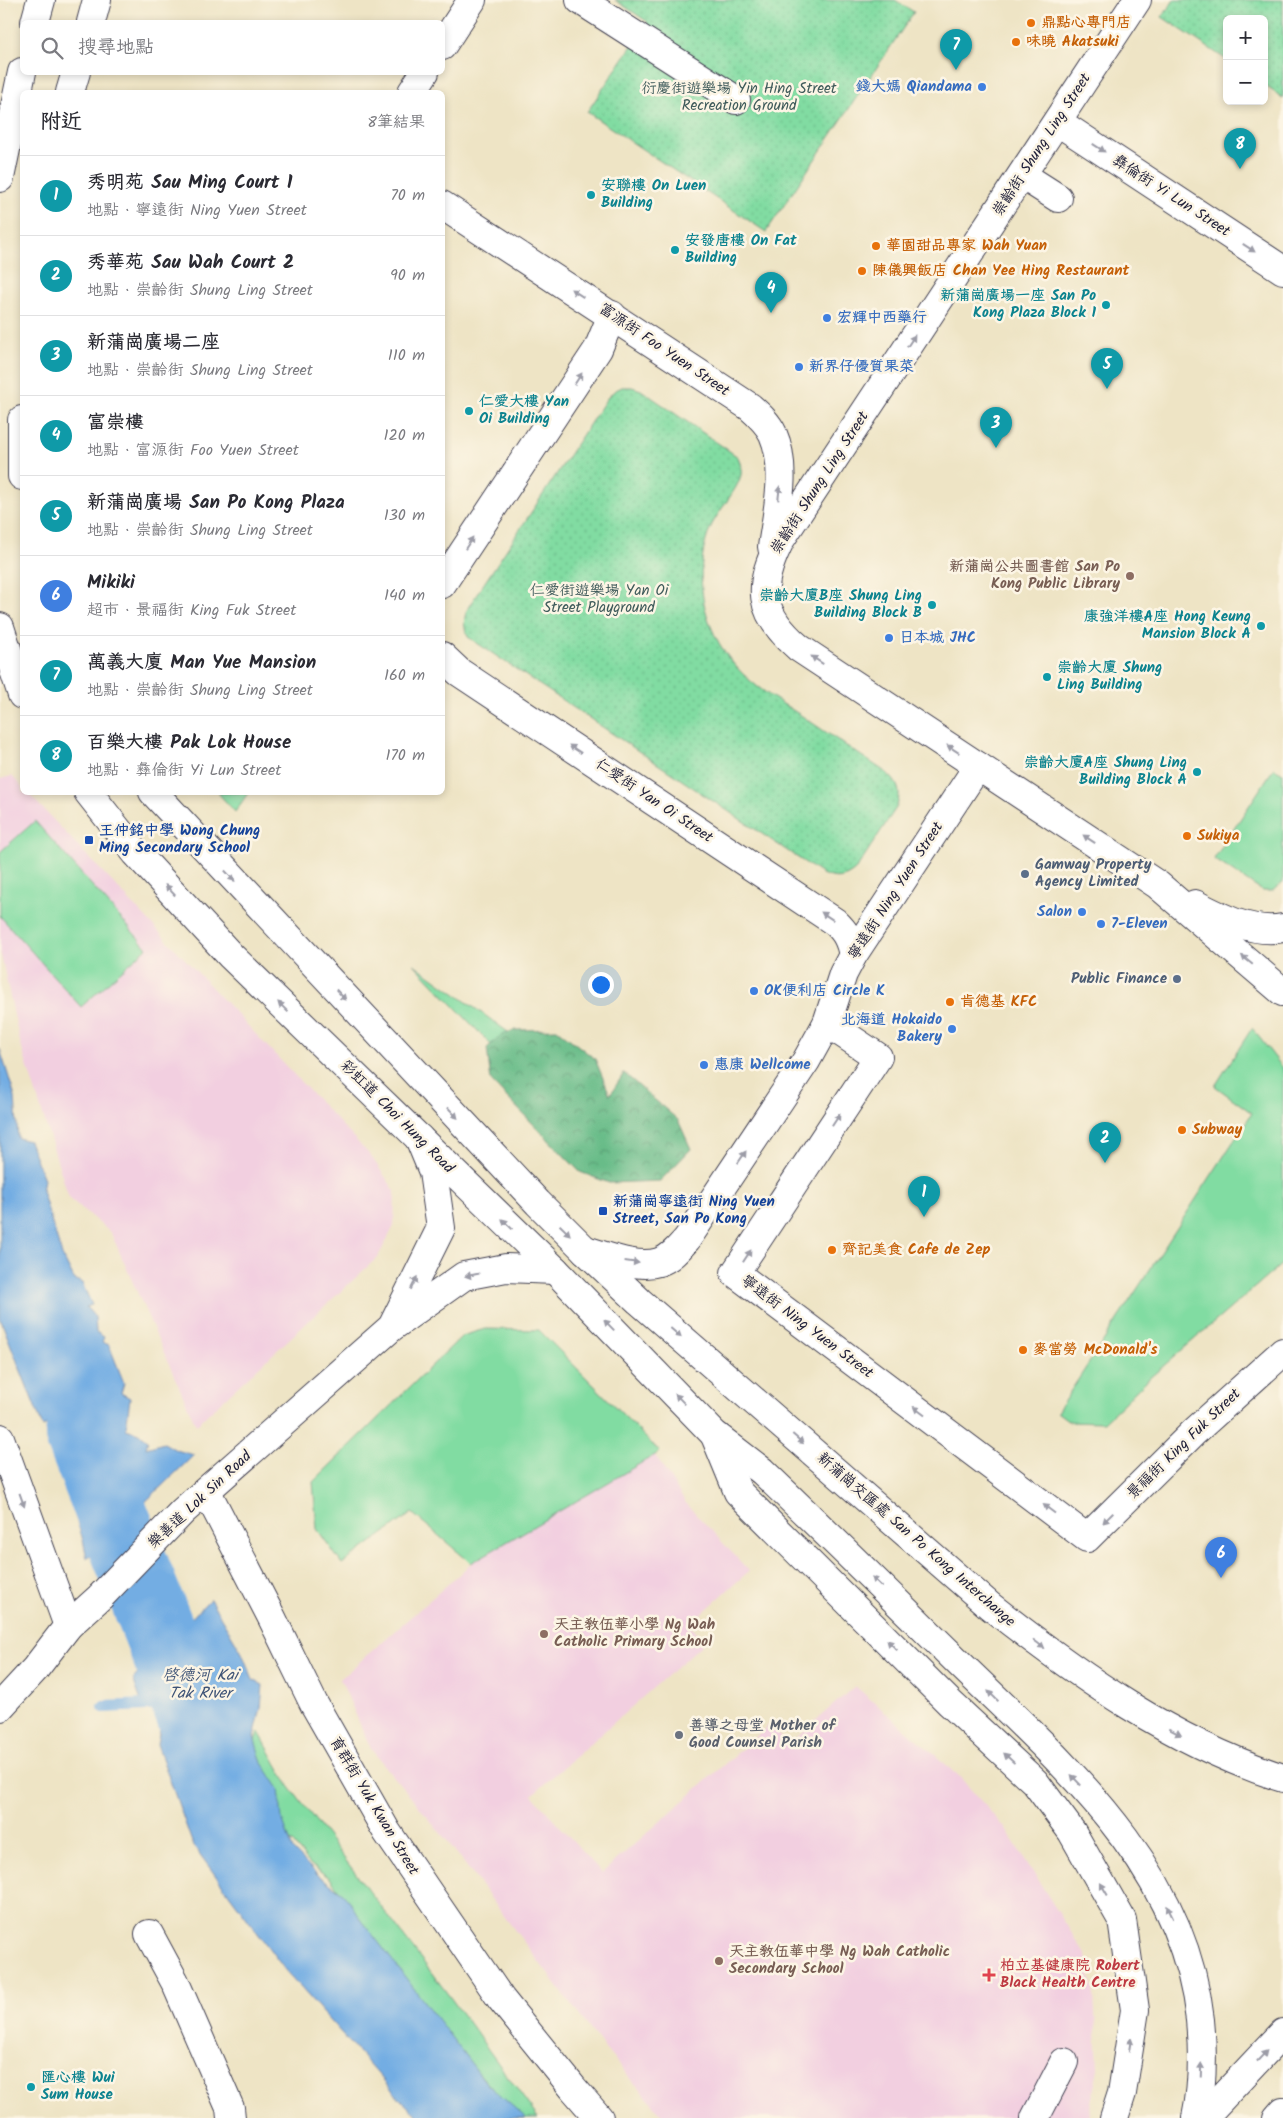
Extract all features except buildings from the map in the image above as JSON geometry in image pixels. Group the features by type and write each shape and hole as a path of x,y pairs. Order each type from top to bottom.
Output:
{"street":[{"path":"36,20 41,0"},
{"path":"91,20 97,0"},
{"path":"445,41 472,0"},
{"path":"580,0 736,100"},
{"name":"崇齡街 Shung Ling Street","path":"1137,0 781,539 771,558 765,577 764,597 772,618 784,635 799,648 1158,885 1283,992"},
{"path":"0,178 21,75"},
{"path":"71,90 75,75"},
{"path":"413,90 423,75"},
{"name":"彝倫街 Yi Lun Street","path":"1058,122 1283,270"},
{"path":"1022,175 1058,198"},
{"name":"富源街 Foo Yuen Street","path":"445,206 750,407 766,422 773,434 780,466 780,488 771,558"},
{"path":"445,579 598,349 612,315"},
{"path":"0,627 20,689"},
{"name":"仁愛街 Yan Oi Street","path":"445,659 459,672 835,922 845,931 853,954"},
{"name":"寧遠街 Ning Yuen Street","path":"585,1250 619,1260 648,1264 660,1262 671,1256 687,1239 806,1061 827,1023 843,974 853,954 978,766"},
{"name":"彩虹道 Choi Hung Road","path":"90,795 136,853 231,956 555,1270 714,1434"},
{"path":"156,795 538,1203 585,1250"},
{"path":"1158,885 1214,914 1255,928 1273,930 1283,928"},
{"name":"寧遠街 Ning Yuen Street","path":"827,1023 878,1057 735,1273 1088,1538"},
{"name":"樂善道 Lok Sin Road","path":"392,1327 441,1228 433,1172 419,1138"},
{"name":"新蒲崗交匯處 San Po Kong Interchange","path":"585,1250 639,1301 990,1606 1038,1644 1088,1680 1129,1706 1193,1741 1237,1761 1283,1778"},
{"name":"樂善道 Lok Sin Road","path":"0,1707 35,1669 68,1626 100,1597 183,1511 207,1492 392,1327 464,1276 506,1268 555,1270"},
{"name":"景福街 King Fuk Street","path":"1088,1538 1194,1432 1283,1352"},
{"path":"714,1434 762,1471 1040,1742 1078,1781 1124,1835 1160,1892 1176,1924 1197,1996 1201,2036 1201,2074 1196,2118"},
{"path":"714,1434 738,1492 950,1703 1035,1782 1072,1832 1122,1920 1134,2001 1135,2010 1122,2093 1114,2118"},
{"path":"0,1438 68,1626"},
{"name":"育群街 Yuk Kwan Street","path":"207,1492 314,1704 387,1832 501,1999 599,2118"},
{"path":"149,1934 175,1982 230,2108 231,2118"},
{"path":"1203,2118 1283,2033"},
{"path":"1035,2118 1064,2062"},
{"path":"1277,2118 1283,2111"}],"shaded area":[{"path":"12,776 20,785 20,795 30,795 370,1155 395,1191 394,1226 378,1257 196,1425 111,1233 69,1198 21,1046 0,951 0,779"},
{"path":"614,1438 646,1441 685,1502 749,1571 689,1625 705,1642 532,1795 602,1873 770,1724 788,1745 855,1686 958,1775 1005,1828 1086,1956 1094,1995 1098,2068 1088,2118 665,2118 605,2049 448,1842 371,1749 340,1679"}],"green space":[{"name":"衍慶街遊樂場 Yin Hing Street Recreation Ground","path":"615,0 895,0 914,12 766,232 587,112 648,22"},
{"path":"1174,0 1283,0 1283,98 1268,88 1268,15 1223,15 1223,57 1162,17"},
{"name":"仁愛街遊樂場 Yan Oi Street Playground","path":"622,387 632,387 641,390 738,457 741,475 736,488 709,531 701,570 705,608 719,643 730,659 757,686 887,773 897,785 899,798 896,808 856,869 844,877 836,878 822,874 468,637 464,622 469,606 607,398 614,391"},
{"path":"1274,768 1283,773 1283,883 1272,891 1262,891 1214,859"},
{"path":"220,795 247,795 235,812"},
{"path":"35,821 147,948 81,1007 0,916 0,852"},
{"path":"414,964 649,1134 597,1156"},
{"path":"1252,1028 1283,1068 1283,1263 1146,1381 1104,1422 1069,1421 1057,1412 1252,1113 1215,1086"},
{"path":"557,1029 595,1059 610,1095 624,1073 678,1120 691,1149 660,1181 609,1183 580,1172 491,1081 487,1048 502,1034 516,1030"},
{"path":"485,1329 539,1330 660,1452 471,1563 412,1513 342,1564 317,1529 313,1482 462,1336"},
{"path":"259,1732 289,1786 450,1997 538,2118 517,2118 420,2004 330,1878 311,1865 289,1839 256,1758 254,1742"}],"water":[{"path":"0,1049 15,1097 18,1138 29,1141 44,1179 42,1191 62,1255 74,1279 82,1283 92,1305 86,1307 95,1317 96,1332 104,1337 102,1342 109,1345 124,1383 121,1393 130,1398 126,1429 139,1433 148,1440 146,1448 164,1443 176,1450 194,1455 87,1558 64,1481 46,1439 49,1424 43,1427 0,1318"},
{"name":"啓德河 Kai Tak River","path":"210,1599 242,1653 253,1680 263,1685 261,1708 254,1737 262,1763 279,1789 282,1819 293,1850 318,1875 344,1894 363,1922 487,2084 526,2118 420,2118 402,2101 285,1970 193,1845 157,1744 162,1720 153,1705 142,1704 133,1679"}],"waterway":[{"name":"啓德河 Kai Tak River","path":"81,1435 202,1740"},
{"path":"104,1707 166,1704"}],"place":[{"name":"鼎點心專門店","path":"1031,23"},
{"name":"味曉 Akatsuki","path":"1016,42"},
{"name":"萬義大廈 Man Yue Mansion","path":"956,70"},
{"name":"錢大媽 Qiandama","path":"982,87"},
{"name":"百樂大樓 Pak Lok House","path":"1240,169"},
{"name":"安聯樓 On Luen Building","path":"591,195"},
{"name":"華園甜品專家 Wah Yuan","path":"876,246"},
{"name":"安發唐樓 On Fat Building","path":"675,250"},
{"name":"陳儀興飯店 Chan Yee Hing Restaurant","path":"862,271"},
{"name":"新蒲崗廣場一座 San Po Kong Plaza Block 1","path":"1106,305"},
{"name":"富崇樓","path":"771,313"},
{"name":"宏輝中西藥行","path":"827,318"},
{"name":"新界仔優質果菜","path":"799,367"},
{"name":"新蒲崗廣場 San Po Kong Plaza","path":"1107,389"},
{"name":"仁愛大樓 Yan Oi Building","path":"469,411"},
{"name":"新蒲崗廣場二座","path":"996,448"},
{"name":"新蒲崗公共圖書館 San Po Kong Public Library","path":"1130,576"},
{"name":"崇齡大廈B座 Shung Ling Building Block B","path":"932,605"},
{"name":"康強洋樓A座 Hong Keung Mansion Block A","path":"1261,626"},
{"name":"日本城 JHC","path":"889,638"},
{"name":"崇齡大廈 Shung Ling Building","path":"1047,677"},
{"name":"崇齡大廈A座 Shung Ling Building Block A","path":"1197,772"},
{"name":"Sukiya","path":"1187,836"},
{"name":"王仲銘中學 Wong Chung Ming Secondary School","path":"89,840"},
{"name":"Gamway Property Agency Limited","path":"1025,874"},
{"name":"Salon","path":"1082,912"},
{"name":"7-Eleven","path":"1101,924"},
{"name":"Public Finance","path":"1177,979"},
{"name":"OK便利店 Circle K","path":"754,991"},
{"name":"肯德基 KFC","path":"950,1002"},
{"name":"北海道 Hokaido Bakery","path":"952,1029"},
{"name":"惠康 Wellcome","path":"704,1065"},
{"name":"Subway","path":"1182,1130"},
{"name":"秀華苑 Sau Wah Court 2","path":"1105,1163"},
{"name":"新蒲崗寧遠街 Ning Yuen Street, San Po Kong","path":"603,1211"},
{"name":"秀明苑 Sau Ming Court 1","path":"924,1217"},
{"name":"齊記美食 Cafe de Zep","path":"832,1250"},
{"name":"麥當勞 McDonald's","path":"1023,1350"},
{"name":"Mikiki","path":"1221,1578"},
{"name":"天主教伍華小學 Ng Wah Catholic Primary School","path":"544,1634"},
{"name":"善導之母堂 Mother of Good Counsel Parish","path":"679,1735"},
{"name":"天主教伍華中學 Ng Wah Catholic Secondary School","path":"719,1961"},
{"name":"柏立基健康院 Robert Black Health Centre","path":"989,1975"},
{"name":"匯心樓 Wui Sum House","path":"31,2087"}]}
